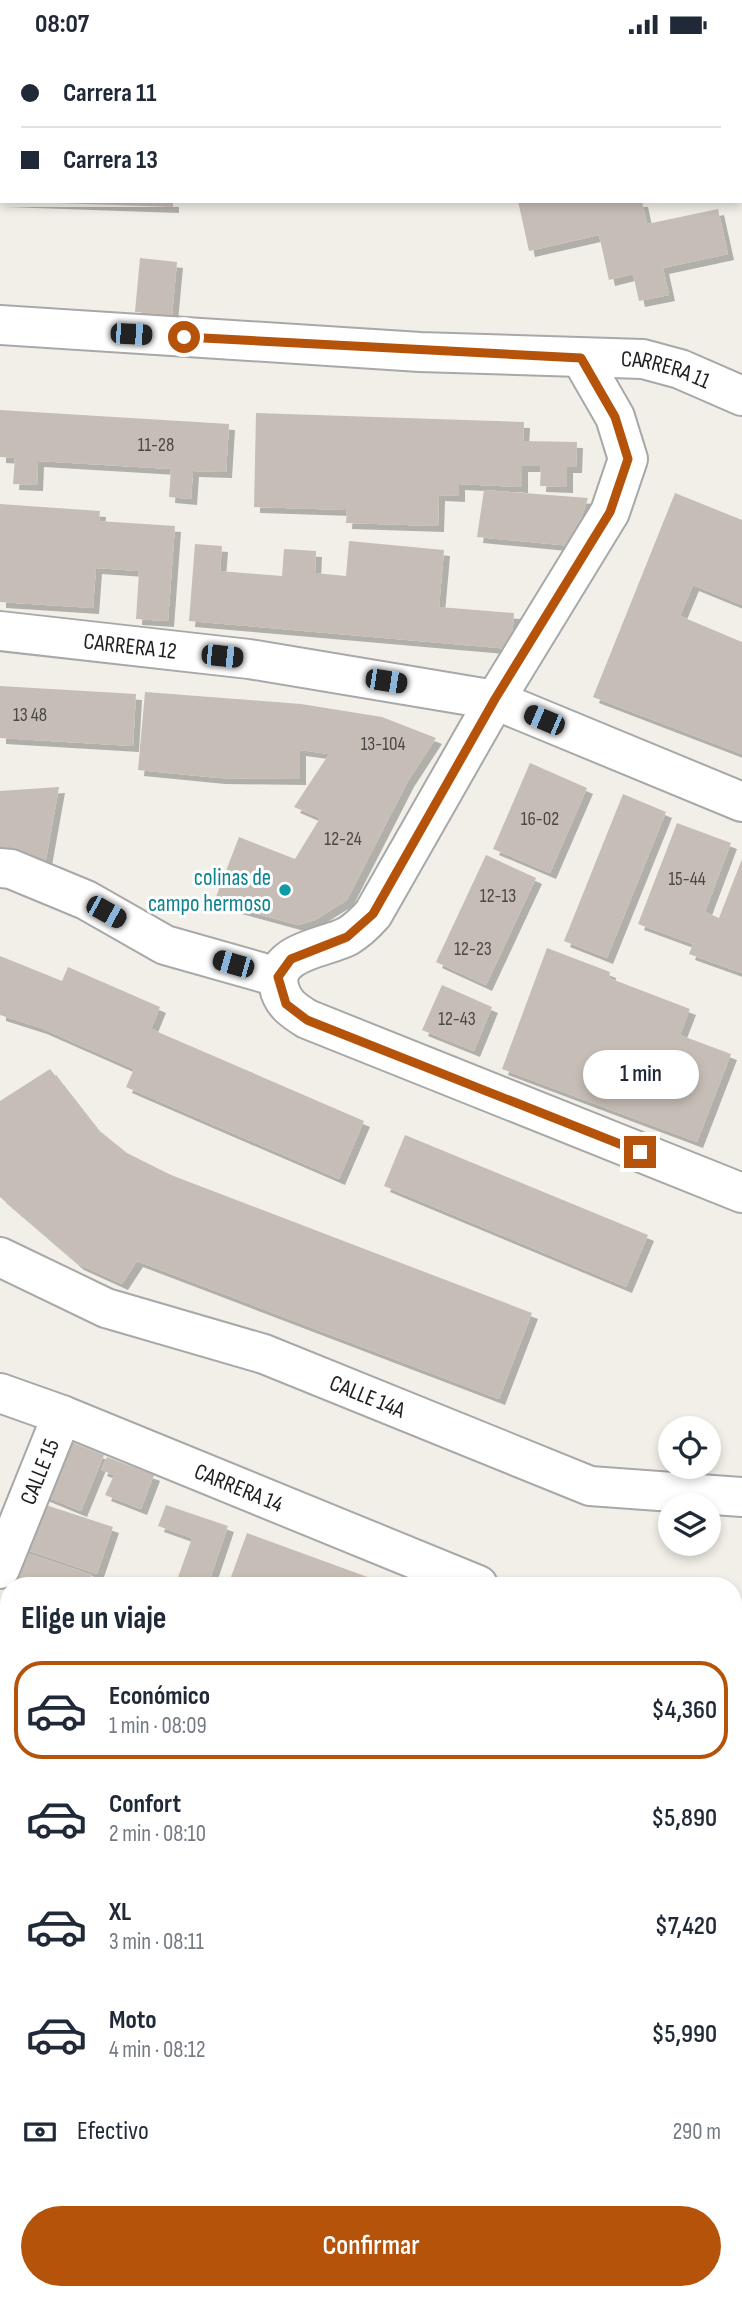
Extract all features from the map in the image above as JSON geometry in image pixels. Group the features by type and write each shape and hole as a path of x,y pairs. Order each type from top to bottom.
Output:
{"street":[{"name":"CARRERA 11","path":"0,325 420,352 643,359 680,369 742,395"},
{"path":"278,977 291,959 347,937 373,914 495,699 610,512 628,459 615,417 581,358"},
{"name":"CARRERA 12","path":"0,631 249,659 495,699 742,802"},
{"path":"0,868 11,869 86,900 165,945 278,977"},
{"path":"278,977 286,1004 307,1020 742,1193"},
{"name":"CALLE 14A","path":"0,1257 106,1308 264,1354 590,1486 742,1497"},
{"name":"CARRERA 14","path":"0,1393 62,1415 408,1573 431,1577"},
{"name":"CALLE 15","path":"0,1569 62,1415"}],"building":[{"path":"58,203 173,203 173,207"},
{"path":"518,203 642,203 647,224 718,209 728,254 663,268 669,295 639,301 633,274 609,280 599,235 529,251"},
{"path":"140,258 177,262 172,315 135,312"},
{"path":"0,410 229,424 226,472 193,471 191,499 169,497 171,469 38,461 37,485 13,484 15,458 0,457"},
{"path":"256,413 524,422 523,441 577,442 576,467 567,467 567,487 540,486 541,466 522,466 522,487 459,484 459,496 439,495 438,526 346,523 347,510 254,507"},
{"path":"484,490 588,498 572,546 477,537"},
{"path":"675,493 742,520 742,605 693,585 680,616 742,642 742,754 593,697"},
{"path":"0,504 100,511 99,521 175,526 168,621 136,619 139,571 96,568 93,608 0,602"},
{"path":"349,541 444,550 439,607 514,613 511,649 189,621 195,544 222,546 220,571 282,576 284,549 316,551 315,573 346,576"},
{"path":"0,686 136,694 133,746 0,738"},
{"path":"145,692 301,704 382,717 436,738 408,781 347,900 315,920 298,925 214,902 239,837 295,859 320,818 294,807 329,754 300,750 300,779 219,778 138,770"},
{"path":"530,763 587,788 550,873 493,849"},
{"path":"59,787 45,865 0,859 0,791"},
{"path":"623,794 666,812 607,958 564,941"},
{"path":"677,823 731,843 705,912 719,918 742,859 742,973 689,954 693,944 638,924"},
{"path":"486,855 536,878 486,985 436,962"},
{"path":"547,948 610,972 609,978 690,1009 680,1035 731,1054 697,1142 502,1069"},
{"path":"0,956 62,981 68,967 160,1007 151,1029 364,1121 339,1179 126,1087 134,1069 41,1028 0,1015"},
{"path":"442,985 492,1007 474,1051 422,1030"},
{"path":"50,1069 96,1128 127,1153 171,1175 532,1313 499,1399 137,1261 122,1284 78,1264 0,1197 0,1101"},
{"path":"405,1135 648,1235 626,1287 384,1186"},
{"path":"74,1443 104,1455 81,1511 32,1491 50,1446"},
{"path":"107,1457 154,1475 141,1509 105,1495 114,1475 101,1470"},
{"path":"43,1504 113,1527 97,1574 18,1547 29,1512 43,1516"},
{"path":"166,1505 228,1526 211,1577 178,1577 192,1538 158,1526"},
{"path":"247,1533 368,1577 231,1577"},
{"path":"27,1553 92,1575 91,1577 19,1577"}],"place":[{"name":"colinas de campo hermoso","path":"285,890"}],"route":[{"path":"184,337 420,352 581,358 615,417 628,459 610,512 495,699 373,914 347,937 327,946 308,950 291,959 281,969 278,977 281,996 286,1004 307,1020 640,1152"}]}
